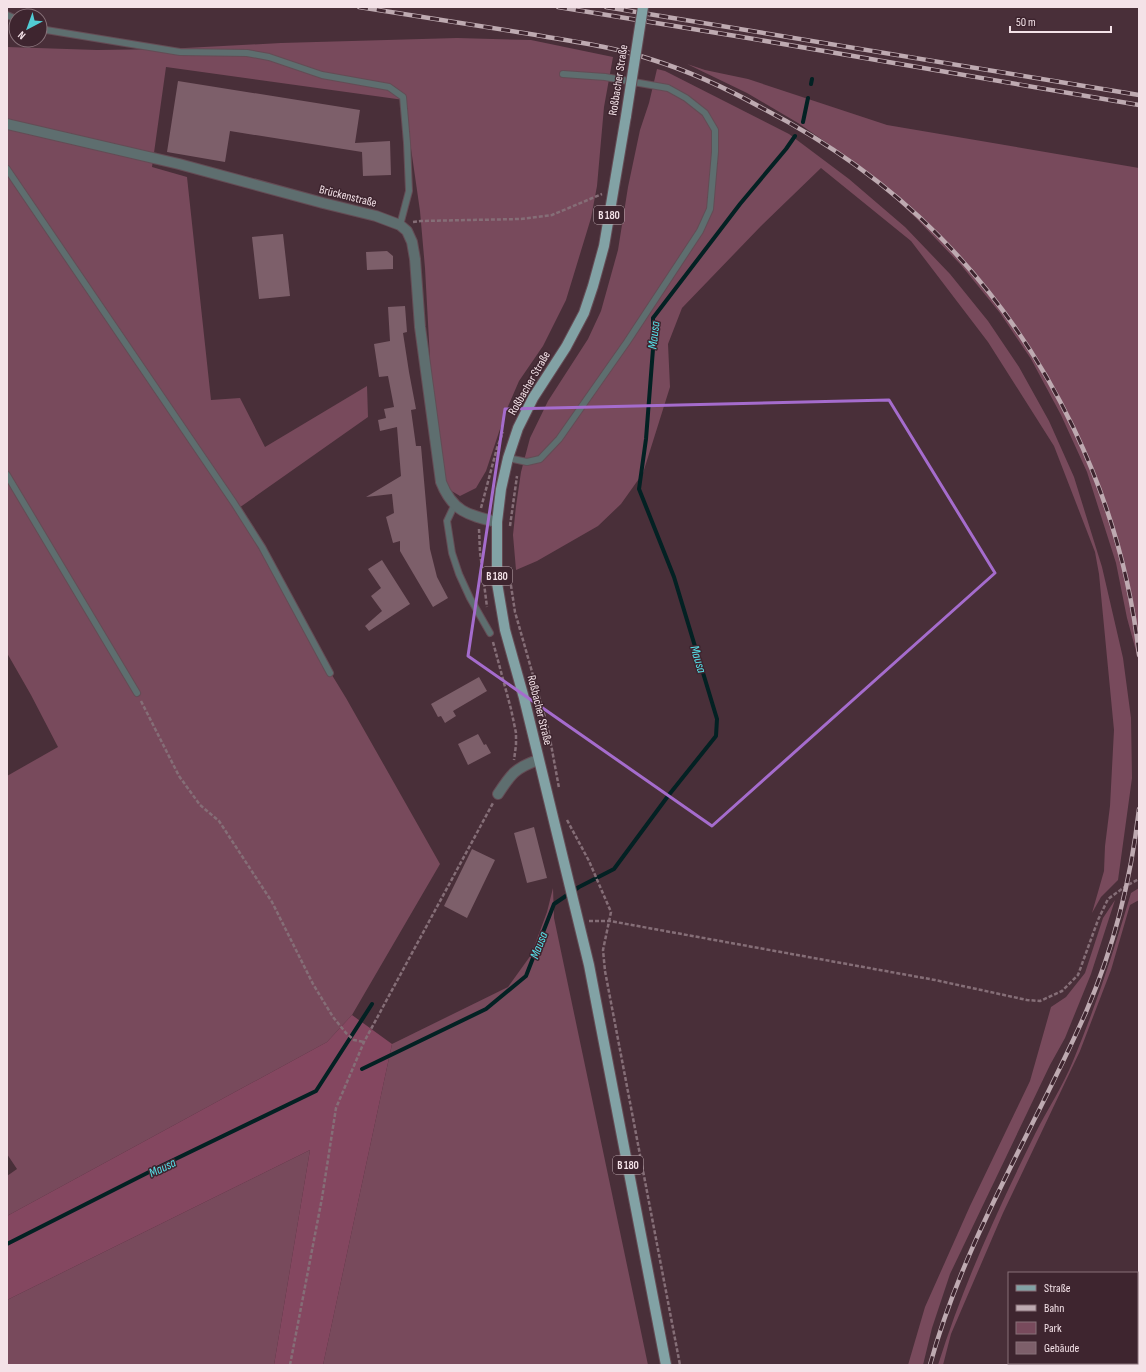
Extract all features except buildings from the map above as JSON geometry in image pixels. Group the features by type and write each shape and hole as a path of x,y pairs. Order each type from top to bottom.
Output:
{"main road":[{"name":"Roßbacher Straße","path":"579,923 524,698 505,630 497,583 497,522 508,458 518,428 533,398 566,348 584,313 593,286 604,246 643,7"},
{"name":"B 180","path":"579,923 599,1015 666,1365"}],"street":[{"name":"Brückenstraße","path":"7,124 179,164 376,216 400,225"},
{"path":"400,225 407,231 412,242 415,259 420,327 440,475 445,494 454,506 479,518 497,522"},
{"path":"498,794 512,774 522,766 538,760"}],"lane":[{"path":"48,29 180,52 247,53 269,57 322,75 389,87 403,97 407,143 409,191 400,225"},
{"path":"508,458 532,462 540,459 559,439 627,342 683,257 700,231 710,209 715,152 715,130 705,112 686,98 668,88 605,77 563,74"},
{"path":"7,169 234,503 262,547 330,673"},
{"path":"7,475 137,693"},
{"path":"454,506 447,521 452,553 467,592 490,633"}],"path":[{"path":"400,225 420,221 520,219 552,214 613,190"},
{"path":"510,531 519,461"},
{"path":"509,576 515,612 548,728 560,790"},
{"path":"137,693 179,776 200,805 219,821 272,902 313,984 333,1017 354,1040 364,1042"},
{"path":"511,709 516,733 512,774"},
{"path":"290,1365 322,1198 336,1108 364,1042 498,794"},
{"path":"566,819 589,861 612,912 603,950 605,971 680,1365"},
{"path":"579,923 610,921 927,978 1027,1000 1040,1000 1062,991 1078,975 1098,920 1108,899 1139,879"}],"highlighted area":[{"path":"889,400 995,573 712,826 468,656 505,409"}],"green space":[{"path":"457,38 531,40 613,57 604,107 597,186 591,218 566,300 543,346 519,381 506,411 486,471 476,488 460,496 450,490 436,469 425,268 420,211 404,100 166,67 152,167 187,177 211,400 240,398 265,447 367,386 368,417 236,510 276,578 291,608 346,698 440,864 352,1015 327,1042 7,1216 7,1176 17,1169 7,1154 7,776 58,747 7,653 7,47 97,50 166,49 281,43"},
{"path":"687,64 705,70 748,79 887,125 1139,168 1139,662 1127,618 1116,563 1087,472 1061,415 1031,359 1000,313 961,265 915,217 860,166 798,123 747,93"},
{"path":"657,69 665,71 789,134 849,179 905,227 950,274 988,321 1019,367 1049,421 1074,477 1102,567 1123,658 1131,718 1132,778 1118,880 1101,897 1092,913 1104,871 1105,846 1110,806 1114,730 1099,574 1095,552 1054,446 988,342 911,241 821,168 761,226 682,308 668,344 670,387 643,473 621,504 598,526 537,561 516,570 513,535 516,506 521,472 530,438 548,401 588,339 601,311 618,250 628,187 640,130 649,103"},
{"path":"553,888 554,918 648,1365 323,1365 392,1044 508,987 531,955 547,912"},
{"path":"1139,888 1139,900 1130,905 1111,970 1080,1051 1003,1213 951,1334 943,1365 938,1365 958,1306 982,1248 1035,1134 1065,1080 1104,978 1131,893"},
{"path":"1115,900 1091,974 1065,1038 1050,1065 950,1274 932,1328 923,1365 908,1365 925,1307 970,1206 1030,1081 1051,1007 1066,997 1085,973 1103,918"},
{"path":"310,1150 274,1365 7,1365 7,1300"}],"shaded area":[{"path":"352,1015 392,1044 323,1365 274,1365 310,1150 7,1300 7,1216 327,1042"}],"waterway":[{"name":"Mausa","path":"811,84 812,79"},
{"name":"Mausa","path":"803,122 808,98"},
{"name":"Mausa","path":"362,1069 486,1009 526,976 554,904 579,887 614,869 668,796 716,736 717,719 674,577 639,489 646,439 653,349 653,318 740,204 795,136"},
{"name":"Mausa","path":"7,1244 159,1167 316,1091 372,1004"}],"railway":[{"path":"359,7 590,44 635,54 665,64 721,87 786,121 832,149 898,198 938,235 978,279 1014,326 1046,376 1074,428 1097,483 1116,539 1130,597 1139,655"},
{"path":"558,7 1139,105"},
{"path":"606,7 1139,95"},
{"path":"930,1365 944,1319 961,1274 1001,1186 1066,1056 1096,987 1105,963 1120,912 1136,835 1139,809"}]}
